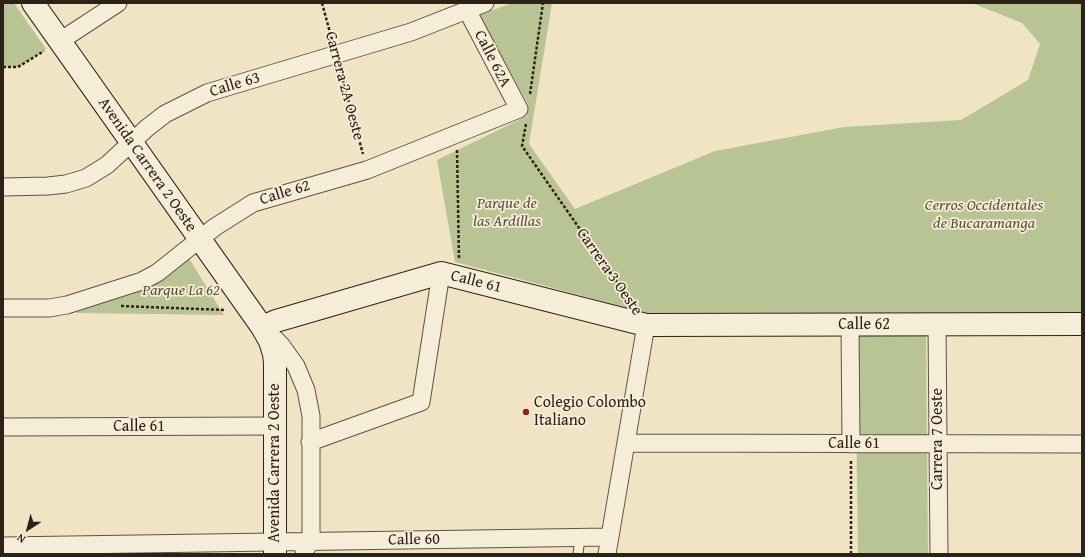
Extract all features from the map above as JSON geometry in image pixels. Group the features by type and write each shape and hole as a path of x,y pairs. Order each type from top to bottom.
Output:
{"street":[{"name":"Avenida Carrera 2 Oeste","path":"33,3 53,45 132,143 257,319 281,345 296,366 306,390 311,416 306,548"},
{"path":"53,45 118,3"},
{"name":"Calle 63","path":"3,187 48,186 66,184 86,178 107,166 165,114 207,93 411,32 485,3"},
{"name":"Calle 62A","path":"467,10 525,107"},
{"name":"Calle 62","path":"3,308 49,308 67,305 142,281 157,273 215,227 253,203 367,170 525,107"},
{"path":"310,442 421,402 450,276"},
{"name":"Calle 61","path":"257,319 276,321 450,276 646,325"},
{"name":"Avenida Carrera 2 Oeste","path":"257,319 274,354 275,548"},
{"path":"850,324 851,444"},
{"name":"Carrera 7 Oeste","path":"937,324 939,554"},
{"name":"Calle 62","path":"646,325 1082,324"},
{"name":"Carrera 3 Oeste","path":"606,554 646,325"},
{"name":"Calle 61","path":"3,427 275,426"},
{"name":"Calle 61","path":"626,443 1082,444"},
{"name":"Calle 60","path":"3,546 275,548 579,546 609,537"}],"path":[{"name":"Carrera 2A Oeste","path":"322,3 367,170"},
{"name":"Carrera 3 Oeste","path":"543,3 525,107 522,146 646,325"},
{"path":"3,67 18,67 53,45"},
{"path":"450,276 457,134"},
{"path":"114,306 184,308 257,319"},
{"path":"851,444 851,554"}],"green space":[{"path":"3,3 14,3 46,49 18,67 3,67"},
{"name":"Cerros Occidentales de Bucaramanga","path":"512,3 552,3 529,144 575,209 715,151 844,127 961,120 1028,80 1040,44 1022,23 972,3 1082,3 1082,314 651,314 455,262 437,160 527,116 528,104 479,15"},
{"name":"Parque La 62","path":"187,255 224,315 75,313 109,297"},
{"path":"926,335 928,554 858,554 855,336"}],"place":[{"name":"Colegio Colombo Italiano","path":"526,412"}],"park label":[{"name":"Parque de las Ardillas","path":"507,213"}]}
